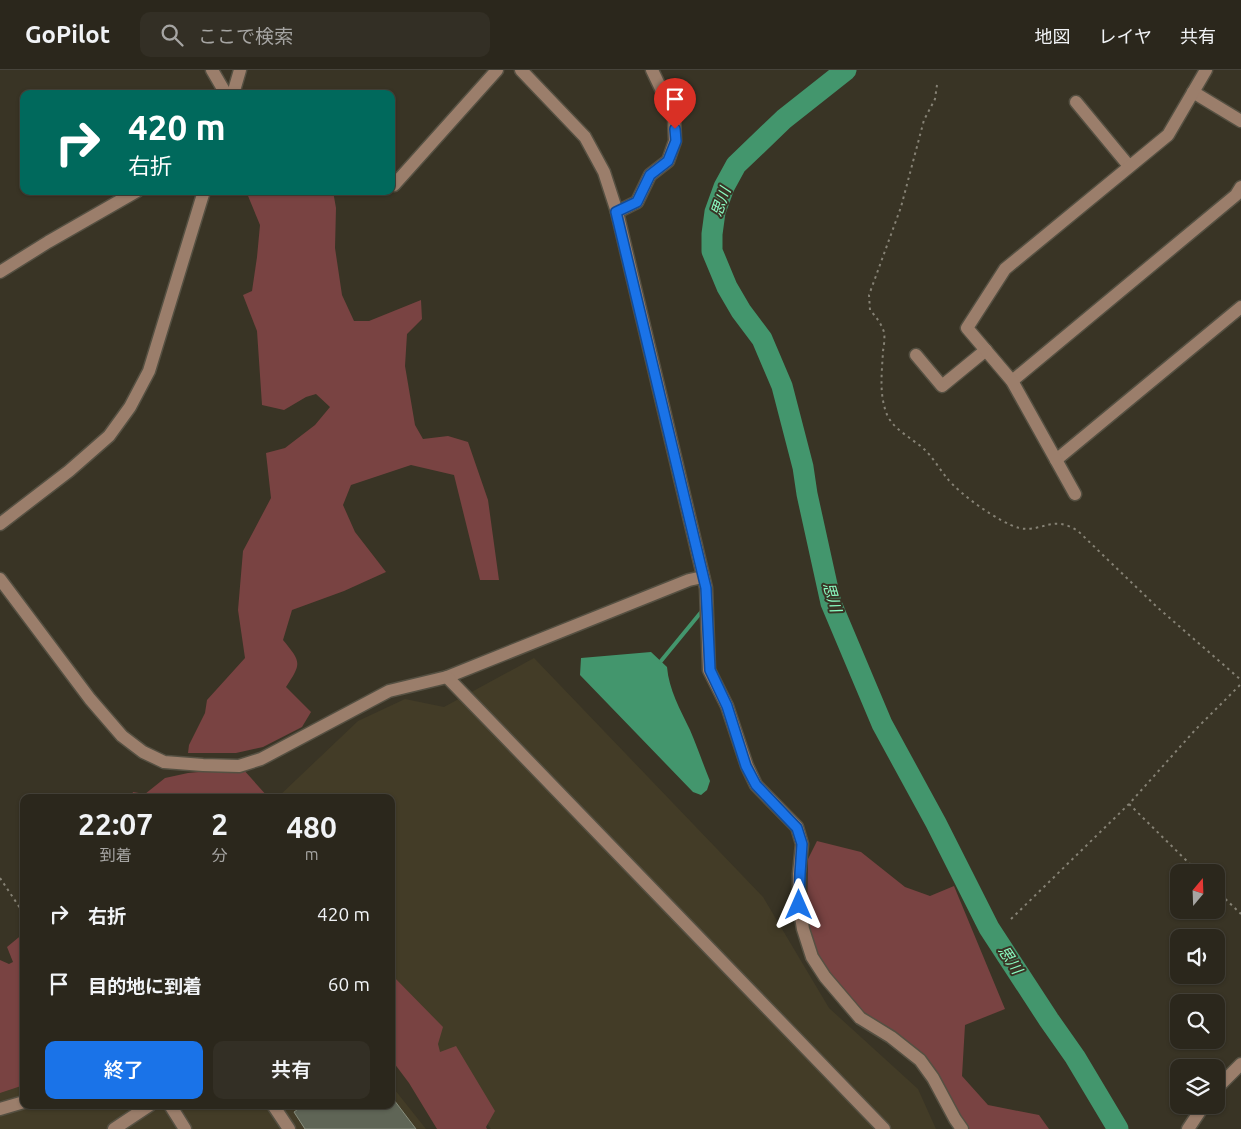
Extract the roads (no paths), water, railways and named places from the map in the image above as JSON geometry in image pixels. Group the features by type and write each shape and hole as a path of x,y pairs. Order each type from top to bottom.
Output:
{"street":[{"path":"212,70 223,90"},
{"path":"234,90 240,70"},
{"path":"395,184 497,70"},
{"path":"521,70 585,137 604,172 616,212 706,588 710,670 727,706 746,766 756,785 797,828 802,844 799,905 803,929 812,957 825,978 860,1018 891,1037 920,1060 933,1078 962,1129"},
{"path":"616,212 637,202 650,175 668,161 676,141 674,116 652,70"},
{"path":"1075,494 1012,381 966,328 1005,269 1168,135 1206,70"},
{"path":"1193,92 1241,121"},
{"path":"1076,102 1129,166"},
{"path":"1012,381 1236,196 1241,187"},
{"path":"0,272 130,195"},
{"path":"0,524 69,471 109,436 130,406 148,371 203,195"},
{"path":"1056,460 1241,307"},
{"path":"916,355 942,386 986,350"},
{"path":"0,579 90,699 122,736 143,752 164,762 238,766 261,759 388,691 447,677 689,580 703,577"},
{"path":"447,677 884,1129"},
{"path":"1225,1080 1241,1064"},
{"path":"0,1109 20,1103"},
{"path":"114,1129 144,1109"},
{"path":"172,1109 185,1129"},
{"path":"276,1109 289,1129"},
{"path":"1188,1129 1198,1114"}],"waterway":[{"name":"思川","path":"846,70 784,119 736,165 724,187 715,212 712,251 727,287 741,311 762,339 782,386 803,467 807,494 831,603 882,724 936,823 989,928 1075,1057 1118,1129"},
{"path":"661,661 702,611"}]}
